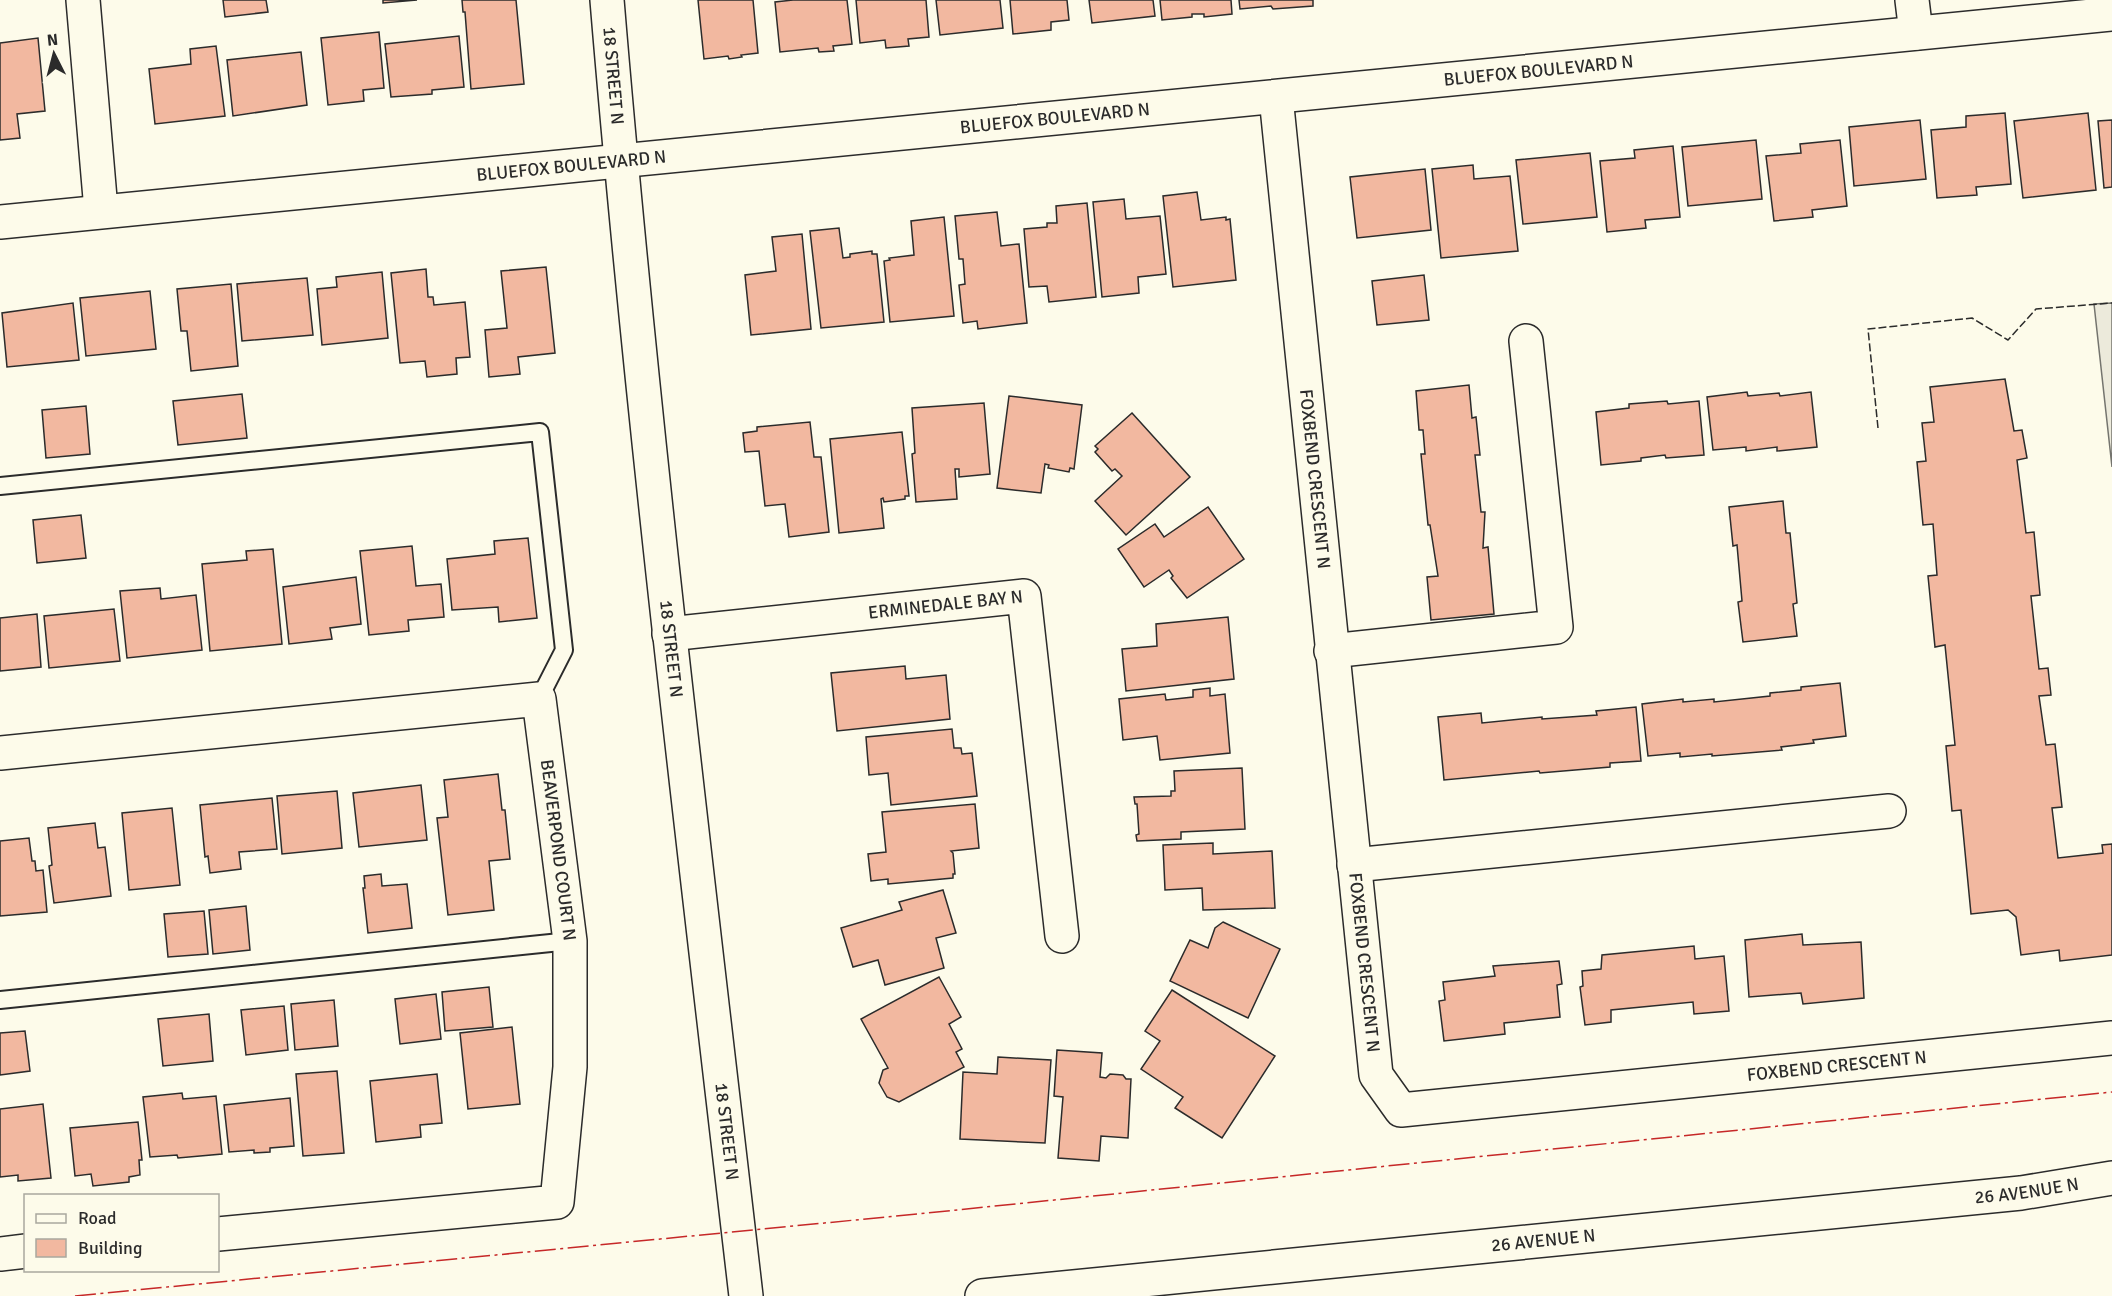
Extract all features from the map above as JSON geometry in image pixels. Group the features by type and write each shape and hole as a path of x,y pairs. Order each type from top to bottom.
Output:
{"street":[{"path":"83,0 101,210"},
{"name":"18 STREET N","path":"607,0 621,162 669,634 746,1296"},
{"path":"1912,0 1916,33"},
{"name":"BLUEFOX BOULEVARD N","path":"0,222 101,210 621,162 2112,14"},
{"name":"FOXBEND CRESCENT N","path":"1276,97 1376,1075 1401,1110 2112,1038"},
{"path":"1331,651 1556,627 1526,341"},
{"name":"ERMINEDALE BAY N","path":"669,634 1024,596 1062,936"},
{"path":"0,753 539,699"},
{"name":"BEAVERPOND COURT N","path":"219,1234 557,1202 570,1067 570,941 539,699"},
{"path":"1354,865 1889,811"},
{"name":"26 AVENUE N","path":"982,1296 2021,1193 2110,1178"},
{"path":"0,1254 24,1251"}],"lane":[{"path":"0,486 540,432 564,650 539,699"},
{"path":"0,1000 570,941"}],"shaded area":[{"path":"2112,303 2112,467 2094,304"}],"building":[{"path":"223,0 266,0 268,12 225,17"},
{"path":"383,0 417,0 383,3"},
{"path":"462,0 516,0 524,84 471,89"},
{"path":"698,0 753,0 758,53 729,59 728,56 704,59"},
{"path":"847,0 852,44 833,46 834,51 819,52 818,48 780,52 775,2"},
{"path":"856,0 926,0 929,37 908,39 909,46 886,48 885,40 860,43"},
{"path":"936,0 1000,0 1003,28 940,35"},
{"path":"1010,0 1067,0 1069,20 1051,22 1051,30 1013,34"},
{"path":"1089,0 1153,0 1155,16 1092,23"},
{"path":"1160,0 1231,0 1232,14 1204,17 1204,14 1192,14 1192,17 1162,20"},
{"path":"1239,0 1313,0 1313,6 1240,9"},
{"path":"379,32 384,88 363,90 364,101 328,105 321,38"},
{"path":"459,36 464,87 432,90 432,94 391,97 385,44"},
{"path":"38,38 45,111 17,114 20,138 0,140 0,43"},
{"path":"216,46 225,116 155,124 149,69 191,64 190,49"},
{"path":"301,52 307,105 233,116 227,60"},
{"path":"2005,113 2011,184 1976,187 1977,195 1937,198 1931,130 1966,127 1966,116"},
{"path":"2088,113 2096,190 2023,198 2014,121"},
{"path":"1920,120 1926,179 1854,186 1849,127"},
{"path":"2112,120 2112,187 2104,188 2098,121"},
{"path":"1756,140 1762,199 1688,206 1682,147"},
{"path":"1840,140 1847,206 1812,210 1813,217 1774,221 1766,156 1801,153 1800,144"},
{"path":"1673,146 1680,217 1645,220 1646,228 1607,232 1600,161 1635,158 1634,150"},
{"path":"1590,153 1597,217 1523,224 1516,160"},
{"path":"1473,165 1474,179 1510,176 1518,251 1441,258 1432,169"},
{"path":"1425,169 1431,230 1357,238 1350,177"},
{"path":"1197,192 1201,220 1226,217 1226,220 1230,219 1236,280 1173,287 1163,196"},
{"path":"1124,199 1126,219 1160,216 1166,274 1138,277 1139,293 1102,297 1093,202"},
{"path":"1087,203 1096,297 1049,302 1047,286 1029,287 1024,229 1047,227 1047,223 1057,223 1056,206"},
{"path":"997,212 1001,246 1019,244 1027,323 978,329 977,321 963,323 959,285 965,284 963,259 959,259 955,216"},
{"path":"944,217 954,316 890,322 884,261 890,260 889,258 914,255 911,221"},
{"path":"839,228 843,258 850,257 850,254 872,251 872,254 877,254 884,322 821,328 810,231"},
{"path":"802,234 811,329 751,335 745,275 776,271 772,237"},
{"path":"546,267 555,353 518,357 520,374 489,377 485,330 507,328 501,271"},
{"path":"426,269 428,297 433,297 434,305 465,302 470,357 456,358 457,374 427,377 425,361 400,363 391,273"},
{"path":"382,272 388,338 322,345 317,289 337,287 336,277"},
{"path":"1424,275 1429,320 1377,325 1372,281"},
{"path":"307,278 313,335 242,341 237,284"},
{"path":"231,284 238,366 191,371 187,331 181,331 177,289"},
{"path":"150,291 156,349 86,356 80,298"},
{"path":"73,303 79,360 7,367 2,313"},
{"path":"2005,379 2014,431 2022,430 2027,458 2017,460 2026,533 2034,532 2040,595 2031,596 2039,669 2048,668 2051,695 2039,696 2046,745 2055,744 2062,807 2052,808 2058,858 2103,853 2102,845 2112,844 2112,955 2060,961 2059,950 2021,955 2016,917 2008,910 1971,914 1961,810 1952,811 1946,746 1955,745 1945,645 1935,647 1928,576 1937,575 1933,524 1923,525 1917,462 1926,461 1922,423 1934,422 1930,387"},
{"path":"1469,385 1472,418 1476,417 1480,455 1475,455 1481,512 1485,512 1483,548 1488,547 1494,614 1431,620 1427,577 1438,576 1430,525 1428,525 1421,454 1425,454 1423,430 1419,430 1416,391"},
{"path":"1747,392 1748,396 1779,393 1780,396 1811,392 1817,447 1777,451 1777,447 1746,451 1746,447 1713,450 1707,397"},
{"path":"242,394 247,438 178,445 173,401"},
{"path":"1009,396 1082,405 1074,469 1070,468 1069,472 1048,468 1049,465 1045,464 1041,493 997,488"},
{"path":"1667,401 1668,404 1699,401 1704,455 1666,458 1665,455 1641,458 1641,461 1601,465 1596,412 1629,408 1629,404"},
{"path":"984,403 990,474 959,477 959,469 955,469 957,499 916,502 912,454 915,453 912,408"},
{"path":"86,406 90,454 46,458 42,410"},
{"path":"1132,413 1190,477 1126,535 1095,501 1122,476 1115,469 1112,471 1095,452 1098,449 1095,446"},
{"path":"810,422 814,457 821,457 829,532 789,537 785,504 765,506 759,451 745,452 743,433 757,431 757,427"},
{"path":"902,432 909,496 905,496 905,499 884,502 883,498 881,499 884,528 839,533 830,439"},
{"path":"1783,501 1786,533 1790,533 1797,603 1793,604 1797,636 1743,642 1738,602 1742,601 1737,545 1733,546 1729,507"},
{"path":"1208,507 1244,559 1187,598 1171,578 1173,576 1169,570 1144,587 1118,549 1155,524 1164,537"},
{"path":"81,515 86,558 37,563 33,520"},
{"path":"528,538 537,618 499,622 498,607 452,610 447,559 495,554 494,541"},
{"path":"412,546 416,586 441,584 444,617 408,620 409,631 369,635 360,551"},
{"path":"273,549 282,644 210,651 202,564 247,560 246,551"},
{"path":"356,577 361,624 330,628 332,639 289,644 283,587"},
{"path":"160,588 161,599 196,595 202,650 127,658 120,591"},
{"path":"114,609 120,661 49,668 44,616"},
{"path":"37,614 41,667 0,671 0,618"},
{"path":"1228,617 1234,679 1126,691 1122,649 1157,646 1156,624"},
{"path":"905,666 906,679 946,675 950,719 837,731 831,673"},
{"path":"1840,683 1846,736 1781,747 1782,750 1712,756 1712,754 1680,757 1680,753 1648,756 1642,704 1683,699 1683,702 1714,699 1714,702 1770,696 1770,693 1801,690 1801,687"},
{"path":"1210,688 1210,696 1225,694 1230,753 1160,760 1157,736 1123,740 1119,699 1165,694 1166,700 1193,697 1193,690"},
{"path":"1636,707 1641,761 1610,763 1610,767 1444,780 1438,717 1481,713 1482,723 1542,717 1542,719 1597,715 1596,711"},
{"path":"952,729 954,748 961,748 962,754 972,753 977,796 891,805 888,773 869,775 866,737"},
{"path":"1242,768 1245,829 1181,832 1181,839 1137,841 1136,835 1139,834 1137,804 1135,804 1134,797 1171,796 1171,791 1175,791 1174,771"},
{"path":"498,774 502,810 505,810 510,859 489,861 494,910 448,915 437,818 448,817 444,780"},
{"path":"421,785 427,840 359,847 353,793"},
{"path":"337,791 342,848 282,854 277,796"},
{"path":"272,798 277,849 239,852 241,869 210,873 208,856 205,857 200,805"},
{"path":"975,804 979,848 951,851 955,874 953,878 888,884 888,879 871,881 868,854 886,852 882,812"},
{"path":"172,808 180,885 129,890 122,813"},
{"path":"95,823 98,848 105,847 111,896 54,903 49,866 52,865 48,828"},
{"path":"29,838 32,861 35,861 36,871 43,870 47,912 0,916 0,841"},
{"path":"1213,843 1213,854 1272,851 1275,908 1203,910 1202,888 1165,890 1163,845"},
{"path":"381,874 382,886 407,884 412,928 368,933 363,888 365,888 364,876"},
{"path":"943,890 956,933 936,938 944,968 885,985 878,960 853,967 841,928 902,910 899,902"},
{"path":"246,906 250,950 213,954 209,910"},
{"path":"204,911 208,954 168,957 164,914"},
{"path":"1223,922 1280,949 1248,1018 1170,981 1190,940 1208,948 1215,928"},
{"path":"1802,934 1803,945 1861,942 1864,998 1803,1004 1801,993 1749,997 1745,940"},
{"path":"1694,946 1695,959 1724,956 1729,1011 1694,1014 1693,1002 1611,1010 1611,1022 1585,1025 1580,987 1583,986 1582,971 1601,969 1602,955"},
{"path":"1559,961 1562,984 1557,985 1560,1017 1504,1023 1505,1034 1444,1041 1439,1001 1445,1000 1443,982 1495,976 1493,966"},
{"path":"939,977 961,1017 949,1024 962,1049 956,1052 964,1067 899,1102 887,1097 879,1083 883,1070 888,1068 861,1019"},
{"path":"489,987 493,1027 445,1031 442,992"},
{"path":"1172,990 1275,1056 1222,1138 1175,1108 1183,1097 1141,1069 1160,1041 1145,1031"},
{"path":"436,994 441,1039 400,1044 395,999"},
{"path":"334,1000 338,1046 295,1050 291,1004"},
{"path":"284,1006 288,1050 246,1055 241,1010"},
{"path":"209,1014 213,1061 163,1066 158,1019"},
{"path":"512,1027 520,1104 468,1109 460,1033"},
{"path":"25,1031 30,1071 0,1075 0,1033"},
{"path":"1057,1050 1102,1053 1100,1077 1106,1078 1110,1074 1123,1075 1126,1079 1131,1079 1128,1138 1101,1136 1099,1161 1058,1158 1063,1097 1054,1096"},
{"path":"998,1057 1051,1060 1045,1143 960,1139 963,1072 997,1074"},
{"path":"337,1071 344,1153 303,1156 296,1074"},
{"path":"437,1074 442,1123 420,1125 421,1137 376,1142 370,1081"},
{"path":"182,1093 183,1099 216,1096 222,1154 178,1158 177,1155 150,1157 143,1097"},
{"path":"290,1098 294,1146 270,1148 270,1152 254,1153 254,1150 229,1152 224,1105"},
{"path":"43,1104 51,1178 18,1181 18,1175 0,1177 0,1109"},
{"path":"138,1122 142,1160 139,1160 140,1175 129,1177 129,1182 93,1186 91,1174 75,1176 70,1128"}],"fence":[{"path":"1878,428 1868,329 1972,318 2008,340 2036,309 2112,303"}],"power":[{"path":"75,1296 927,1213 2112,1092"}]}
